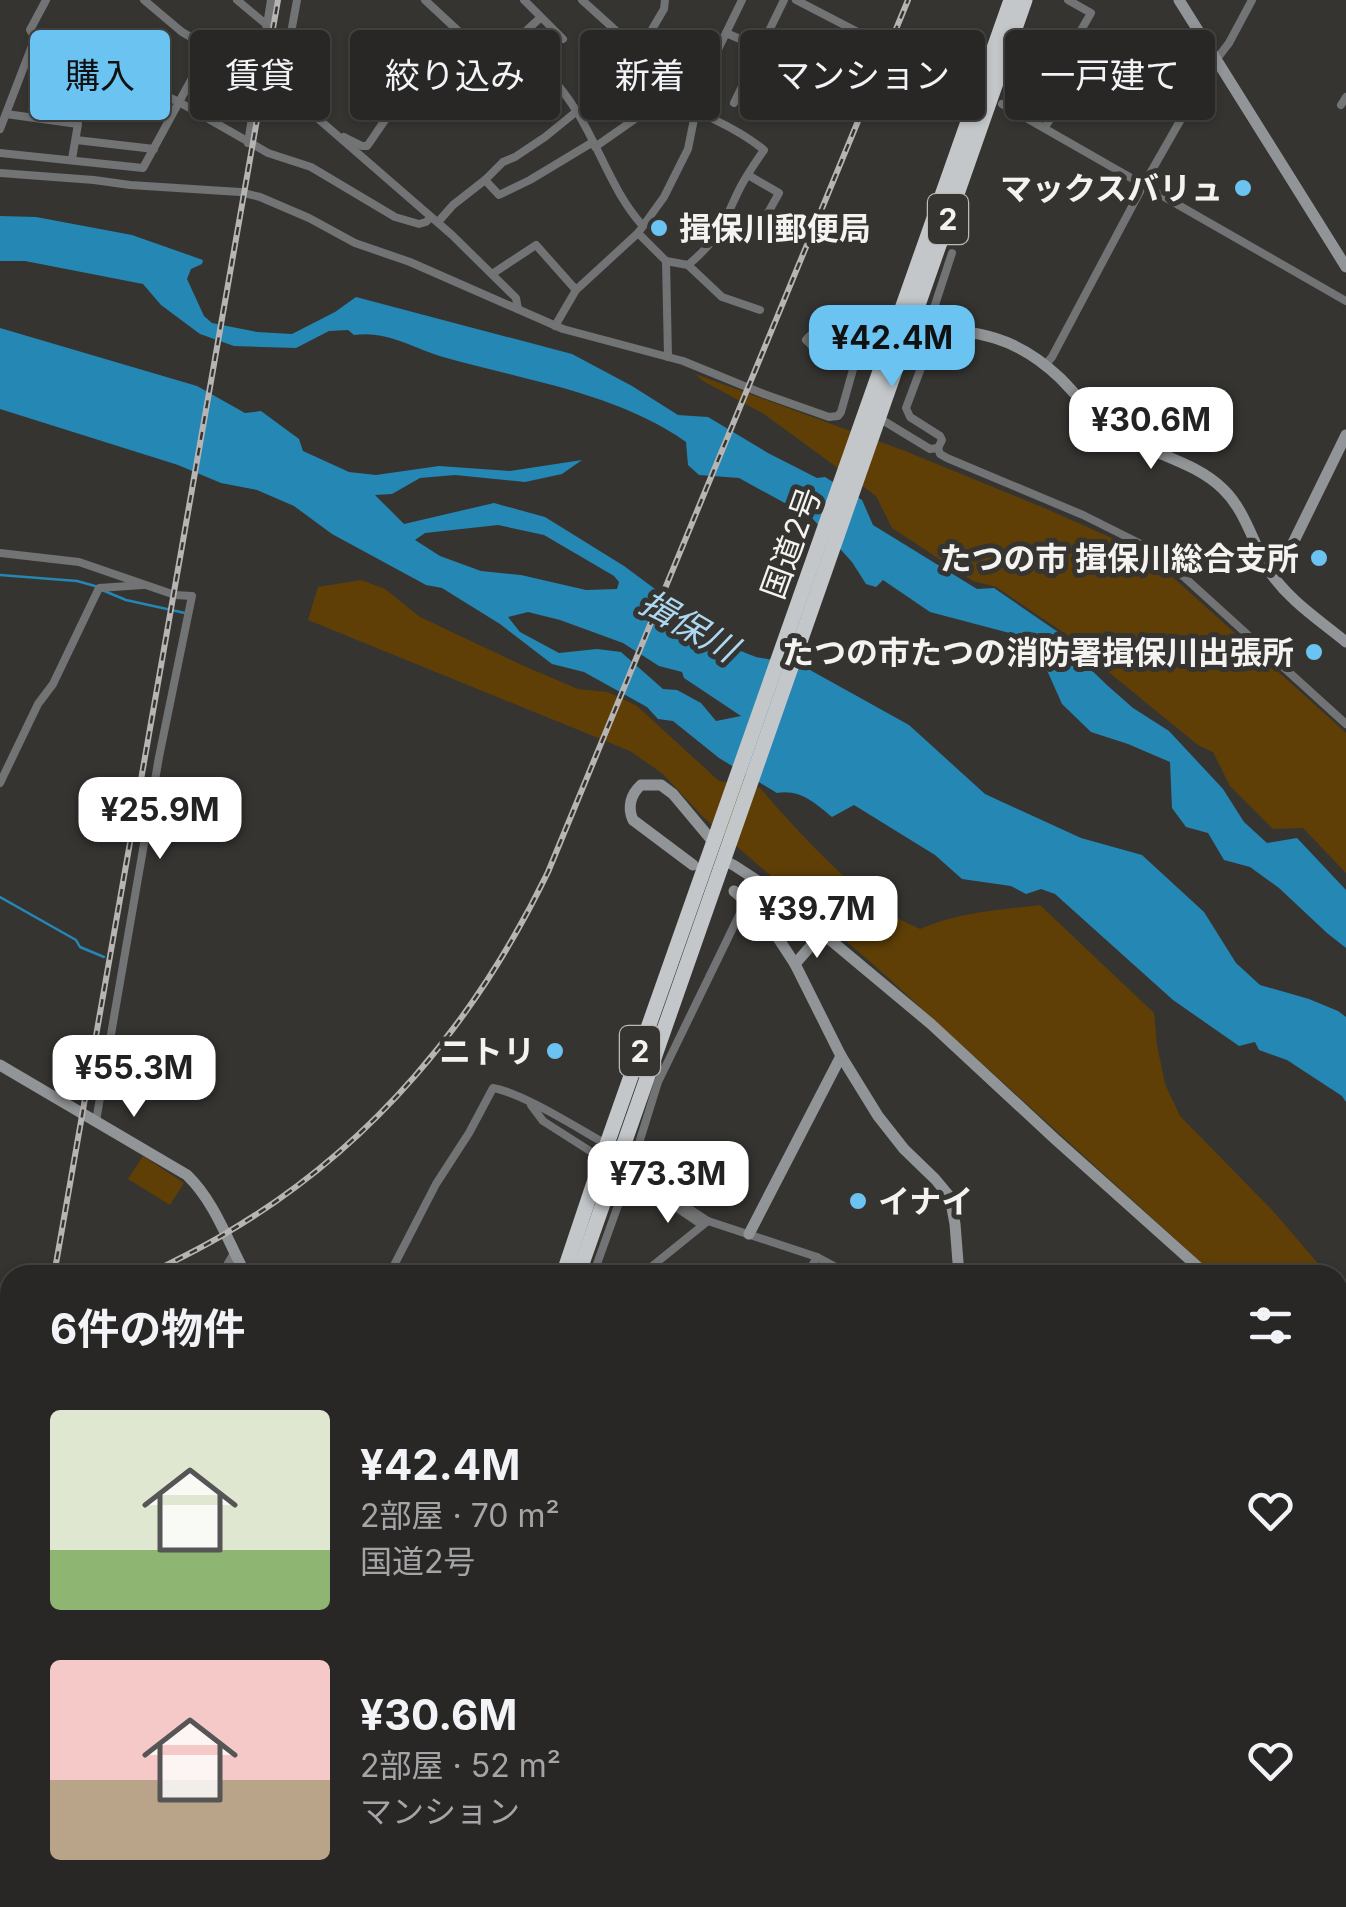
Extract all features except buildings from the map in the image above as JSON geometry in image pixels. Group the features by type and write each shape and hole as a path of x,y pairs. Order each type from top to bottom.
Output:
{"highway":[{"name":"国道2号","path":"566,1265 865,435 889,347 1010,0"},
{"name":"国道2号","path":"865,435 879,418 1025,0"},
{"name":"国道2号","path":"582,1265 622,1168 722,860 721,836"}],"street":[{"path":"30,30 46,0"},
{"path":"144,0 190,37"},
{"path":"236,0 267,25"},
{"path":"266,30 272,0"},
{"path":"292,30 297,0"},
{"path":"425,0 456,30"},
{"path":"524,0 562,40"},
{"path":"582,0 641,48 664,9 664,0"},
{"path":"720,45 742,0"},
{"path":"770,30 784,0"},
{"path":"798,0 853,30"},
{"path":"820,13 827,0"},
{"path":"1045,127 1066,96 1051,82 1091,13 1068,0"},
{"path":"1179,0 1346,268"},
{"path":"1045,365 1144,184 1252,0"},
{"path":"527,30 540,18"},
{"path":"726,32 740,38"},
{"path":"0,129 30,51"},
{"path":"0,153 143,168 190,82"},
{"path":"560,89 577,111 640,230 666,260 688,266 722,297 760,310"},
{"path":"734,103 740,91"},
{"path":"170,98 248,143 311,167 395,217 419,224 434,219 503,162 545,137 577,111"},
{"path":"1002,104 1346,301"},
{"path":"6,114 78,124 72,159"},
{"path":"248,143 252,120"},
{"path":"320,120 492,274 516,298 518,309"},
{"path":"340,136 367,146 386,120"},
{"path":"485,180 499,194 635,120"},
{"path":"555,326 576,290 640,230 664,197 685,158 693,120"},
{"path":"688,266 723,227 764,150 714,120"},
{"path":"76,140 154,149"},
{"path":"0,173 240,192 260,197 355,243 410,262 555,326 700,367 829,417 842,412 861,340"},
{"path":"748,175 779,193 760,228"},
{"path":"492,274 536,246 576,290"},
{"path":"952,253 906,408 910,417 940,436 940,454 1139,543 1183,576 1346,724"},
{"path":"666,260 668,358"},
{"path":"884,324 844,324 813,331 806,340 813,347 861,340 889,347"},
{"path":"929,328 995,336 1015,344 1045,365 1114,431 1198,471 1224,490 1282,589 1346,642"},
{"path":"879,418 930,449 938,448"},
{"path":"1269,569 1284,558 1292,545 1346,435"},
{"path":"0,554 79,562 175,595 192,596 159,757 96,1121"},
{"path":"0,783 38,704 54,684 99,588 147,585"},
{"path":"693,865 632,820 630,802 635,790 641,784 661,785 721,836"},
{"path":"722,860 802,910 1196,1265"},
{"path":"734,891 765,918 795,964 840,1056 878,1116 904,1150 950,1197 958,1265"},
{"path":"596,1265 622,1168 658,1082 746,901"},
{"path":"795,964 822,932"},
{"path":"748,1234 840,1056"},
{"path":"1,1067 187,1175 227,1233 241,1265"},
{"path":"394,1265 493,1088 607,1144"},
{"path":"528,1102 544,1121 590,1151"},
{"path":"622,1168 705,1223"},
{"path":"656,1193 705,1223 818,1257 833,1265"},
{"path":"653,1265 705,1223"},
{"path":"227,1265 234,1253"},
{"path":"813,1265 818,1257"}],"shaded area":[{"path":"695,374 905,451 1049,510 1134,548 1176,580 1346,733 1346,873 1303,828 1273,829 1230,786 1213,752 1198,745 1090,657 1082,645 996,587 973,581 892,528 876,496 764,414"},
{"path":"361,580 385,589 420,617 526,667 578,689 608,692 637,706 719,781 760,788 835,868 885,910 920,929 964,915 1040,905 1154,1013 1165,1084 1180,1116 1273,1211 1319,1265 1204,1265 875,966 704,818 663,774 630,751 308,620 318,587"},
{"path":"143,1156 184,1183 170,1205 128,1179"}],"water":[{"path":"0,216 36,217 132,235 203,260 191,269 187,279 204,316 212,323 292,334 356,297 572,354 678,415 708,417 768,453 817,478 825,477 862,500 873,525 977,589 994,588 1074,643 1084,663 1108,686 1169,731 1223,789 1244,822 1267,843 1297,838 1346,890 1346,948 1250,867 1224,860 1208,833 1186,827 1172,808 1170,762 1091,732 1062,704 1042,659 1021,636 930,612 883,580 876,587 866,584 852,562 812,518 739,478 699,475 688,465 686,442 659,425 600,400 378,335 329,331 296,348 234,346 200,334 161,305 143,284 25,261 0,261"},
{"name":"揖保川","path":"0,328 197,386 245,413 261,411 299,439 303,451 349,472 376,475 439,466 510,471 582,460 562,474 525,482 455,475 420,478 392,494 375,495 404,524 494,503 545,517 624,566 730,641 728,646 756,657 801,665 909,725 985,794 1081,838 1142,855 1204,912 1236,963 1260,985 1309,999 1346,1017 1346,1102 1287,1060 1259,1050 1255,1042 1239,1046 1173,1000 1055,894 1041,889 1026,894 1011,886 962,879 935,855 854,805 832,817 800,795 777,793 719,758 673,721 658,719 647,707 584,672 552,664 500,624 442,588 426,585 332,534 294,506 257,490 221,483 178,465 0,409","holes":["498,525 544,535 614,576 619,582 617,589 586,590 521,575 481,571 440,556 415,540 425,533","528,612 623,643 659,666 682,672 684,678 741,716 716,721 701,703 677,690 663,689 621,652 597,649 559,653 520,632 508,617"]}],"waterway":[{"path":"0,575 95,586"},
{"path":"102,590 126,600 185,613"},
{"path":"0,897 76,940 80,947 104,957"}],"tunnel":[{"path":"623,1173 655,1193"}],"railway":[{"path":"56,1265 278,0"},
{"path":"166,1265 280,1199 373,1120 453,1029 519,927 548,872 908,0"}],"place":[{"name":"マックスバリュ","path":"1243,188"},
{"name":"揖保川郵便局","path":"659,228"},
{"name":"たつの市 揖保川総合支所","path":"1319,558"},
{"name":"たつの市たつの消防署揖保川出張所","path":"1314,652"},
{"name":"ニトリ","path":"555,1051"},
{"name":"イナイ","path":"858,1201"}]}
